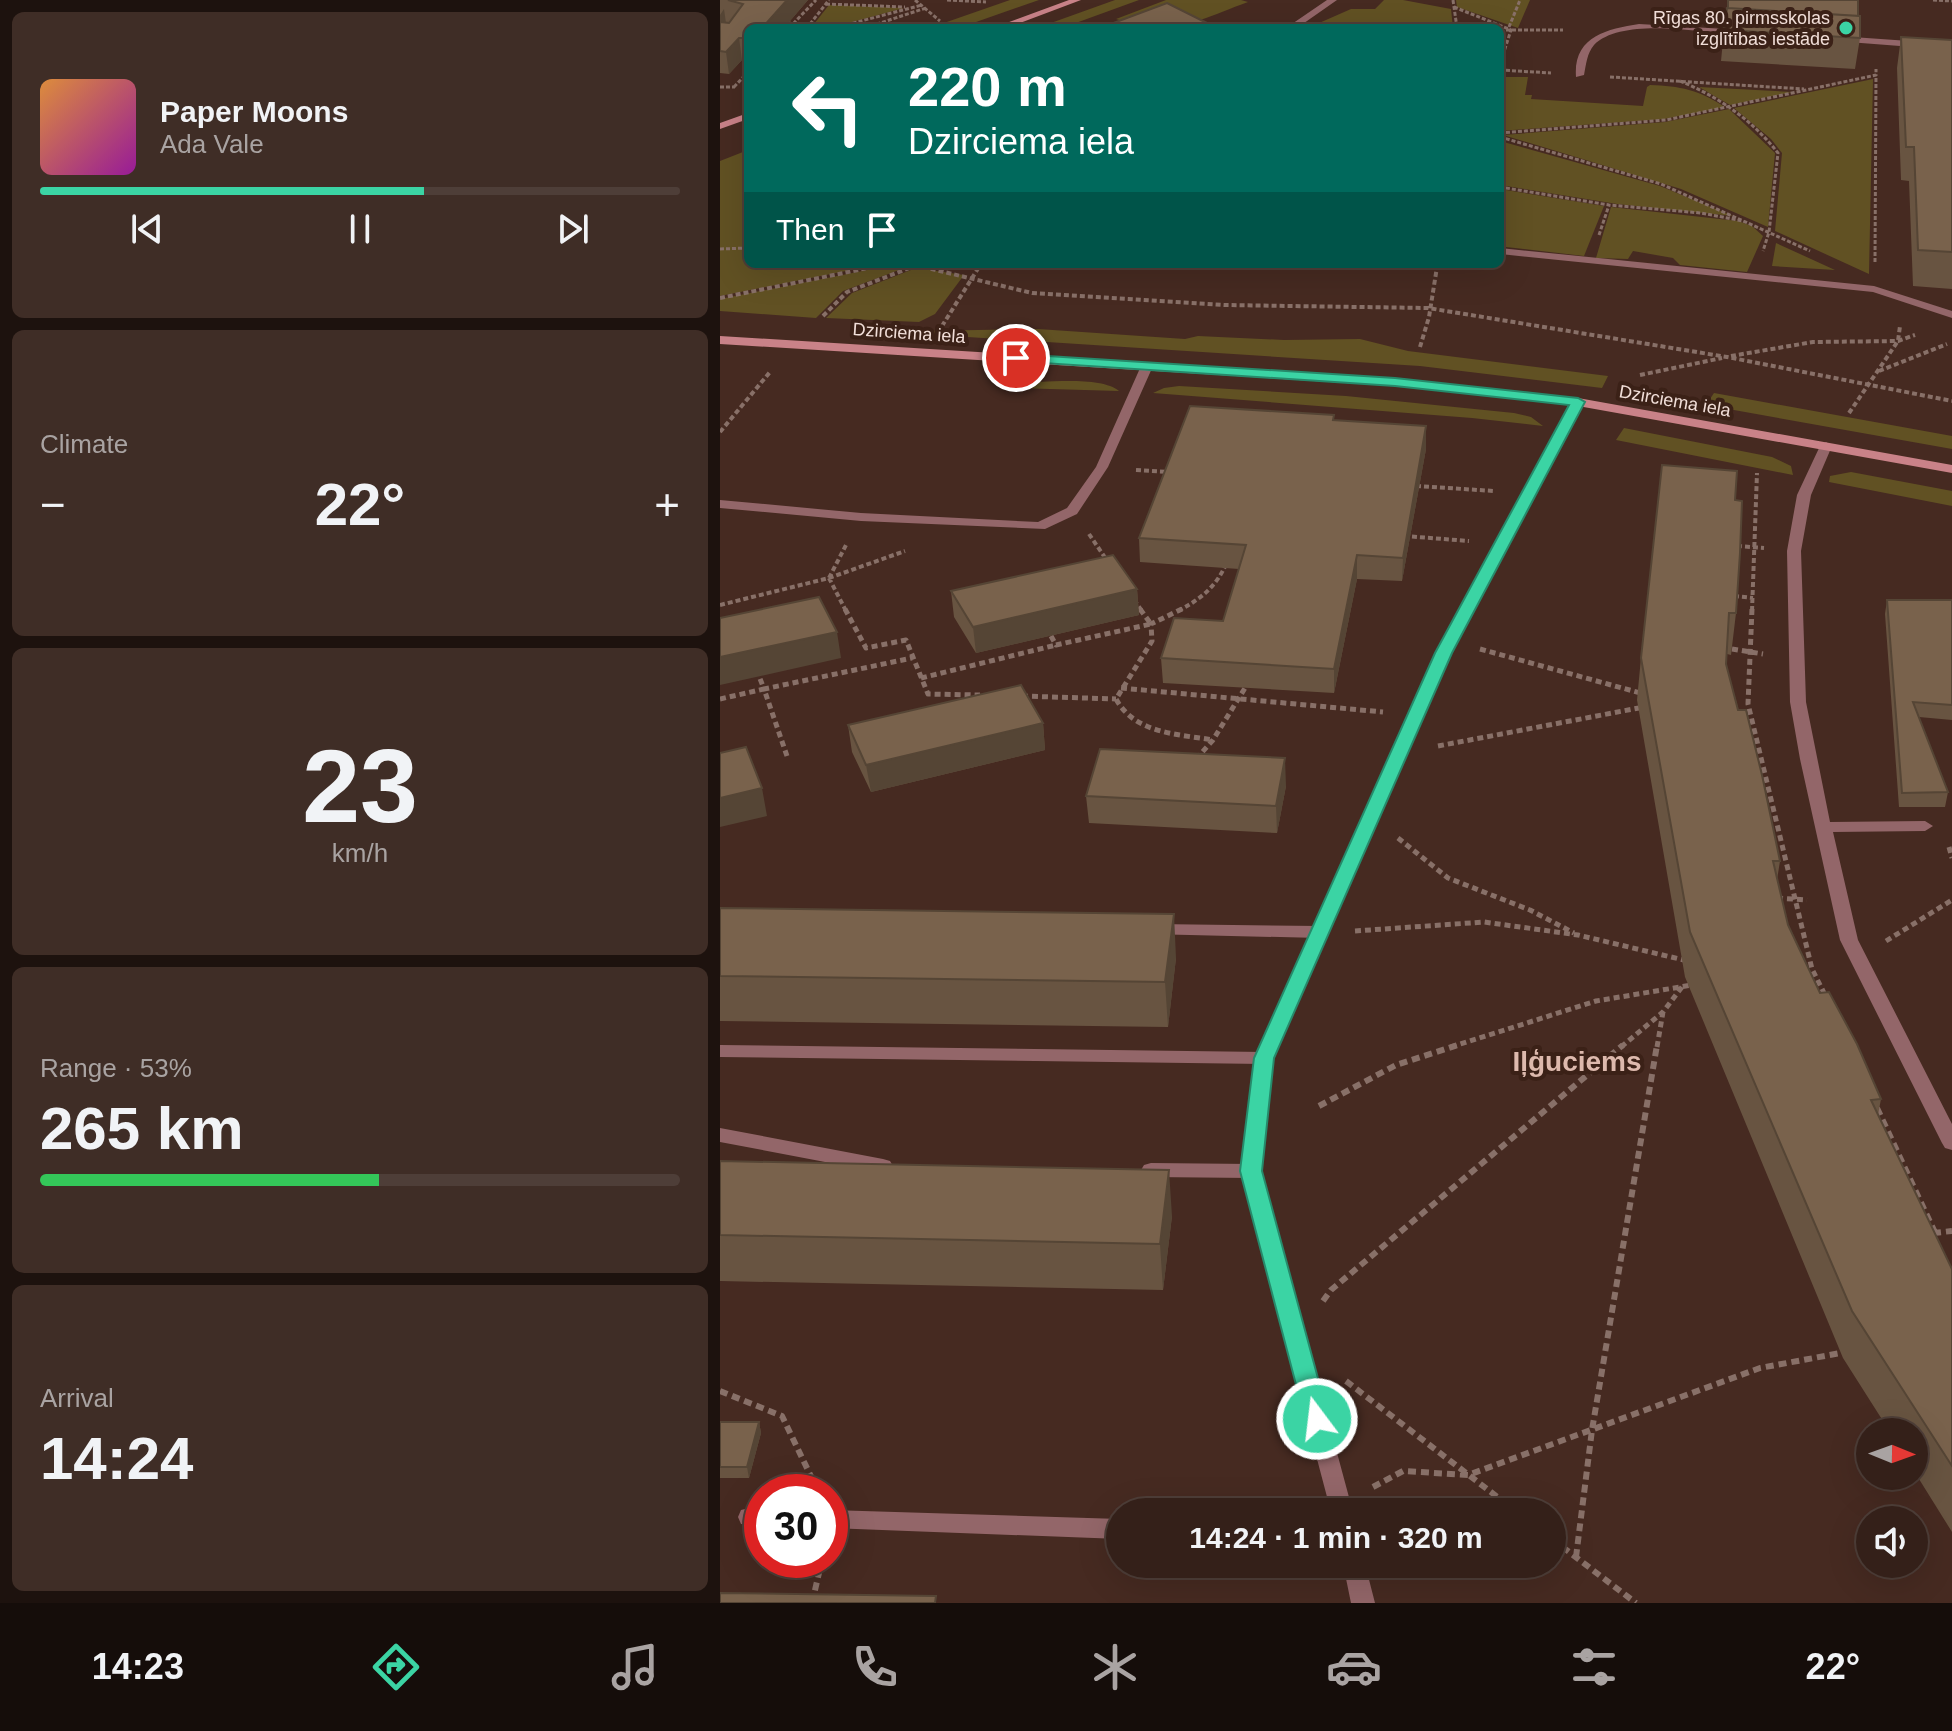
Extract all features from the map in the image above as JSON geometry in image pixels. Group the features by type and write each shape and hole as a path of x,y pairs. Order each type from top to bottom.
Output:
{"street":[{"path":"1009,24 1077,0"},
{"path":"1297,24 1333,0"},
{"path":"1579,75 1587,46 1598,37 1618,30 1643,27 1757,34"},
{"path":"1821,38 1952,47"},
{"path":"720,126 744,117"},
{"path":"1504,251 1874,289 1952,315"},
{"name":"Dzirciema iela","path":"720,340 1395,382 1578,402 1952,469"},
{"path":"720,504 968,524 1040,526 1072,511 1102,467 1147,366"},
{"path":"1339,1498 1251,1171 1264,1058 1449,642 1578,402"},
{"path":"1826,446 1804,495 1794,551 1798,702 1849,940 1949,1133"},
{"path":"1824,827 1925,826"},
{"path":"1134,930 1320,932"},
{"path":"720,1051 1264,1058"},
{"path":"720,1135 877,1166 905,1167"},
{"path":"1135,1170 1251,1171"},
{"path":"848,1520 1106,1529"},
{"path":"1357,1578 1363,1603"}],"path":[{"path":"802,3 815,0"},
{"path":"778,22 793,24 815,0"},
{"path":"915,0 940,21"},
{"path":"947,0 990,3"},
{"path":"1453,0 1456,24"},
{"path":"1504,50 1520,0"},
{"path":"1933,0 1952,1"},
{"path":"810,24 827,2 912,8"},
{"path":"850,24 922,5"},
{"path":"1454,7 1497,24"},
{"path":"877,24 926,8"},
{"path":"778,22 784,15"},
{"path":"1504,27 1510,29"},
{"path":"1504,30 1618,30"},
{"path":"1874,42 1874,289"},
{"path":"1504,70 1813,89"},
{"path":"1504,135 1666,120 1876,75"},
{"path":"734,87 744,76"},
{"path":"1680,81 1703,89 1729,107 1768,139 1778,153 1769,232 1755,278"},
{"path":"1504,136 1661,184 1769,232"},
{"path":"1504,188 1609,205 1701,213 1751,222"},
{"path":"720,249 744,248"},
{"path":"720,298 868,268"},
{"path":"830,309 847,292 911,268"},
{"path":"925,268 1032,293 1224,305 1428,308 1727,357 1952,401"},
{"path":"942,326 978,268"},
{"path":"1420,347 1430,325 1428,308 1437,268"},
{"path":"1640,375 1813,342 1898,341 1922,333"},
{"path":"1849,413 1898,341"},
{"path":"1879,371 1952,343"},
{"path":"720,432 774,368"},
{"path":"1102,467 1175,472"},
{"path":"1408,486 1531,493"},
{"path":"1072,511 1116,574"},
{"path":"720,605 829,578 957,533 968,524"},
{"path":"1395,536 1502,546"},
{"path":"921,678 1151,624 1205,597 1222,578 1231,552"},
{"path":"829,578 866,648 906,640 933,706"},
{"path":"1134,599 1151,624 1152,641 1121,688 1116,699 1119,710 1141,726 1213,740"},
{"path":"1051,636 1056,645"},
{"path":"1399,753 1582,721 1658,701 1449,642"},
{"path":"720,699 912,658"},
{"path":"759,676 787,756"},
{"path":"1121,688 1416,715"},
{"path":"1195,769 1197,758 1213,740 1245,688"},
{"path":"928,694 991,696"},
{"path":"1006,696 1116,699"},
{"path":"1733,703 1748,704"},
{"path":"1394,834 1448,878 1530,910 1578,935"},
{"path":"1858,958 1952,900"},
{"path":"1320,932 1484,922 1578,935 1700,964"},
{"path":"1798,970 1812,969"},
{"path":"1319,1106 1396,1065 1596,1001 1698,984"},
{"path":"1321,1304 1331,1290 1663,1012 1682,987"},
{"path":"1576,1557 1592,1430 1663,1012"},
{"path":"1924,1233 1952,1231"},
{"path":"1360,1498 1403,1471 1468,1475 1760,1368 1854,1350"},
{"path":"1346,1381 1498,1498"},
{"path":"720,1391 782,1416 809,1474"},
{"path":"1566,1550 1636,1603"},
{"path":"812,1603 818,1578"}],"shaded area":[{"path":"1010,0 1039,0 970,24 941,24"},
{"path":"1115,0 1139,0 1073,24 1048,24"},
{"path":"1166,0 1248,2 1188,24 1133,24 1116,19"},
{"path":"1384,0 1403,0 1451,9 1453,24 1317,24 1351,9 1375,9"},
{"path":"1456,0 1530,0 1518,28 1457,7"},
{"path":"829,5 904,8 845,24 814,24"},
{"path":"1504,77 1528,77 1525,95 1532,95 1531,99 1643,106 1650,85 1689,90 1725,107 1664,119 1504,131"},
{"path":"1873,79 1869,274 1775,231 1782,153 1771,139 1734,108"},
{"path":"1699,87 1792,92 1730,105"},
{"path":"1729,109 1775,153 1768,227 1681,189 1504,135 1504,135 1665,122"},
{"path":"1504,142 1660,186 1733,216 1617,204 1504,186"},
{"path":"744,152 744,268 861,268 720,296 720,161"},
{"path":"1504,190 1604,206 1584,256 1506,247"},
{"path":"1611,207 1738,221 1752,226 1763,236 1747,272 1680,265 1673,258 1633,251 1628,259 1596,258"},
{"path":"1776,243 1835,270 1772,266"},
{"path":"878,268 904,268 843,291 816,318 720,311 720,299"},
{"path":"916,268 964,275 935,314 919,322 826,318 852,293"},
{"path":"1038,329 1185,339 1198,336 1284,340 1360,339 1408,351 1608,376 1602,388 1420,366 921,334 923,331"},
{"path":"1084,381 1119,391 1013,388 1015,383"},
{"path":"1179,386 1346,396 1514,413 1531,417 1543,426 1153,393"},
{"path":"1714,393 1952,436 1952,449 1706,405"},
{"path":"1624,428 1772,457 1791,466 1793,475 1616,440"},
{"path":"1851,472 1952,491 1952,506 1829,482 1830,476"}],"building":[{"path":"728,0 787,0 766,24 744,24 744,38 739,38 726,52 720,51 720,22 729,23 743,4"},
{"path":"1728,0 1858,0 1858,16 1728,8"},
{"path":"1167,3 1209,24 1111,24"},
{"path":"1727,8 1860,16 1860,38 1724,30"},
{"path":"1901,37 1952,40 1952,252 1918,250 1914,147 1906,147"},
{"path":"1190,406 1334,415 1333,420 1426,426 1403,558 1357,555 1334,669 1161,658 1174,618 1223,621 1246,545 1139,538"},
{"path":"1662,465 1737,471 1735,500 1742,501 1740,553 1736,613 1729,613 1726,664 1738,710 1746,710 1762,775 1780,861 1773,861 1788,925 1820,993 1829,992 1857,1044 1881,1099 1871,1100 1952,1269 1952,1466 1928,1429 1928,1418 1921,1418 1852,1311 1690,932 1641,658"},
{"path":"1113,555 1137,589 973,627 951,591"},
{"path":"819,597 837,632 720,657 720,618"},
{"path":"1887,600 1952,600 1952,705 1913,702 1948,792 1902,793"},
{"path":"1021,685 1043,723 866,765 848,725"},
{"path":"746,747 762,788 720,798 720,753"},
{"path":"1100,749 1285,758 1276,806 1086,796"},
{"path":"720,908 1174,914 1165,982 720,976"},
{"path":"720,1161 1169,1170 1160,1244 720,1235"},
{"path":"720,1422 759,1422 747,1467 720,1467"},
{"path":"720,1593 936,1596 935,1603 720,1603"}],"place":[{"name":"Rīgas 80. pirmsskolas izglītības iestāde","path":"1846,28"}],"district":[{"name":"Iļģuciems","path":"1577,1061"}],"route":[{"path":"1016,358 1395,382 1578,402 1443,653 1264,1058 1251,1171 1317,1419"}]}
